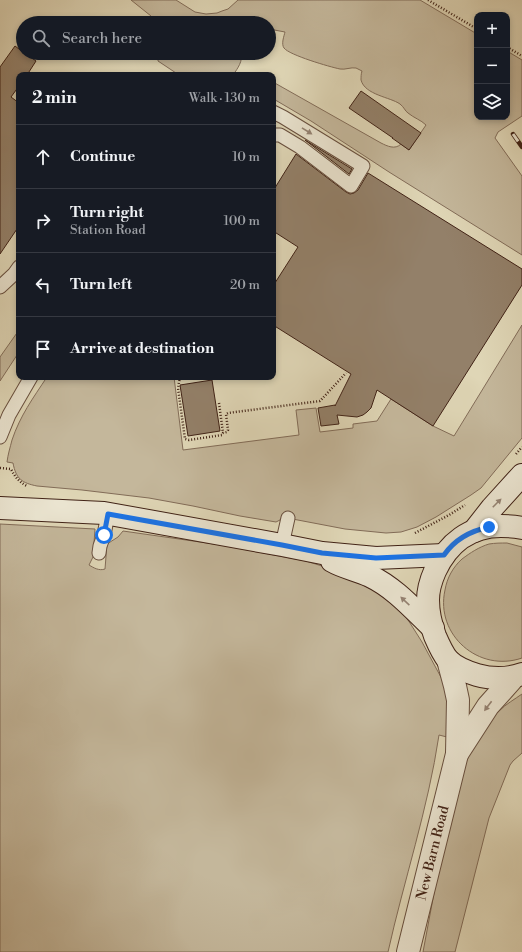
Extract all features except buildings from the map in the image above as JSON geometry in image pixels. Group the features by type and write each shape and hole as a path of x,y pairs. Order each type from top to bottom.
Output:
{"main road":[{"path":"474,531 492,508 518,466"},
{"path":"0,508 108,514 322,553 376,558 444,555"},
{"path":"474,531 496,526 522,528"},
{"name":"New Barn Road","path":"408,952 457,754 458,700 448,660 440,647 430,616 428,601 430,588 436,569 444,555 460,538 474,531"},
{"path":"322,553 339,565 371,576 394,591 433,628"},
{"path":"448,660 463,670 487,678 518,675"},
{"name":"New Barn Road","path":"457,754 488,706 518,675"}],"lane":[{"path":"276,113 363,166 351,186 300,147 280,135 276,135"},
{"path":"0,288 16,271"},
{"path":"0,437 9,415 29,380"},
{"path":"99,553 108,514"},
{"path":"282,545 288,518"}],"path":[{"path":"428,0 474,28"},
{"path":"509,48 522,56"},
{"path":"179,380 178,388 186,439 189,440 222,435 223,433 228,432 226,413 320,401 346,373"},
{"path":"219,403 223,433"},
{"path":"518,466 522,447"},
{"path":"0,468 11,469 17,480 31,488"},
{"path":"411,535 470,502"}],"shaded area":[{"path":"131,0 176,0 195,12 206,14 217,13 228,9 238,0 420,0 474,32 474,120 510,120 510,53 522,60 522,116 498,132 495,138 522,176 522,255 389,172 311,121 276,101 276,84 381,143 394,147 401,144 409,150 426,125 407,112 400,104 367,89 361,80 362,71 356,68 335,68 287,51 283,46 285,32 276,30 276,16 151,16"},
{"path":"241,60 241,62 235,72 174,72 158,61"},
{"path":"522,325 522,438 481,488 436,517 417,527 401,532 386,533 345,529 282,517 276,522 149,498 37,486 24,482 20,479 16,473 13,463 7,462 12,440 19,423 27,407 45,380 174,380 183,450 299,435 296,410 316,408 320,432 353,428 353,424 377,421 391,399 433,426 454,436"},
{"path":"16,334 16,357 0,381 0,357"},
{"path":"0,524 95,529 93,557 89,565 103,570 105,569 107,544 118,537 123,531 221,545 306,561 325,567 386,596 401,610 422,642 443,681 447,692 447,737 439,735 429,790 388,952 0,952"},
{"path":"507,543 522,547 522,658 506,661 490,660 476,655 464,646 454,635 447,622 444,606 445,590 447,581 453,569 471,552 489,544"},
{"path":"522,694 522,753 510,765 489,818 455,952 423,952 437,877 464,766 474,744 489,722 502,708"}],"railway":[{"path":"513,134 522,147"}],"route":[{"path":"104,535 108,514 322,553 384,558 444,555 460,538 474,531 489,527"}]}
